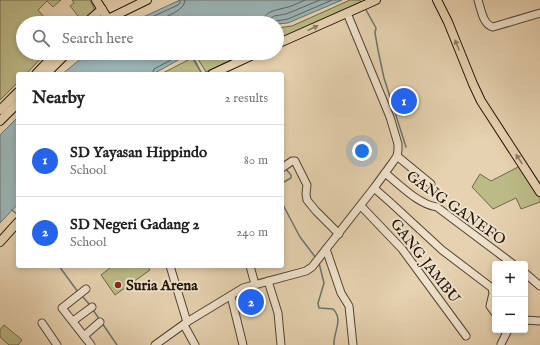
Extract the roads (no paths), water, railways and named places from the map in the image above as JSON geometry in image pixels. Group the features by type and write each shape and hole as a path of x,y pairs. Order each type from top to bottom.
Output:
{"main road":[{"path":"96,0 102,16"},
{"path":"114,16 147,0"},
{"path":"284,41 376,0"},
{"path":"437,0 448,22 481,101 540,192"},
{"path":"95,16 100,12"},
{"path":"38,72 49,60"},
{"path":"48,72 60,60"},
{"path":"216,72 242,60"},
{"path":"0,110 16,94"},
{"path":"0,121 16,104"},
{"path":"0,242 16,224"}],"street":[{"path":"478,0 486,22 490,27 540,12"},
{"path":"159,344 186,324 243,288 306,271 319,259 339,234 397,156 398,144 390,117 347,13"},
{"path":"397,156 431,184"},
{"path":"284,167 292,161 295,161 307,185 306,194 308,200 316,211 339,234"},
{"name":"GANG GANEFO","path":"385,173 419,200 437,207 509,261"},
{"path":"374,188 442,250 492,288 492,297"},
{"name":"GANG JAMBU","path":"361,206 402,249 466,336"},
{"path":"326,249 341,293 349,306 353,345"},
{"path":"171,268 186,324 195,345"},
{"path":"251,268 255,284"},
{"path":"528,276 540,286"},
{"path":"268,281 278,312 281,345"},
{"path":"86,289 62,308 91,345"},
{"path":"230,296 243,345"},
{"path":"492,297 490,306 492,308"},
{"path":"73,321 92,307"},
{"path":"528,320 540,321"},
{"path":"84,336 100,322"},
{"path":"42,323 57,345"},
{"path":"501,344 506,333"}],"water":[{"path":"180,0 342,0 284,23 284,16 145,16"},
{"path":"79,60 178,60 157,72 64,72"},
{"path":"16,119 16,206 0,223 0,135"}],"waterway":[{"path":"365,8 376,28 375,33 384,78 406,147"},
{"path":"195,60 201,72"},
{"path":"284,182 291,178 291,175 285,168"},
{"path":"284,207 300,237 316,258"},
{"path":"12,210 16,213"},
{"path":"319,263 324,283 318,303 319,308 333,309 338,317 334,345"},
{"path":"60,268 78,292"},
{"path":"82,296 90,305"},
{"path":"93,310 100,320"},
{"path":"102,323 117,345"}],"place":[{"name":"SD Yayasan Hippindo","path":"404,101"},
{"name":"Suria Arena","path":"118,285"},
{"name":"SD Negeri Gadang 2","path":"251,302"}]}
